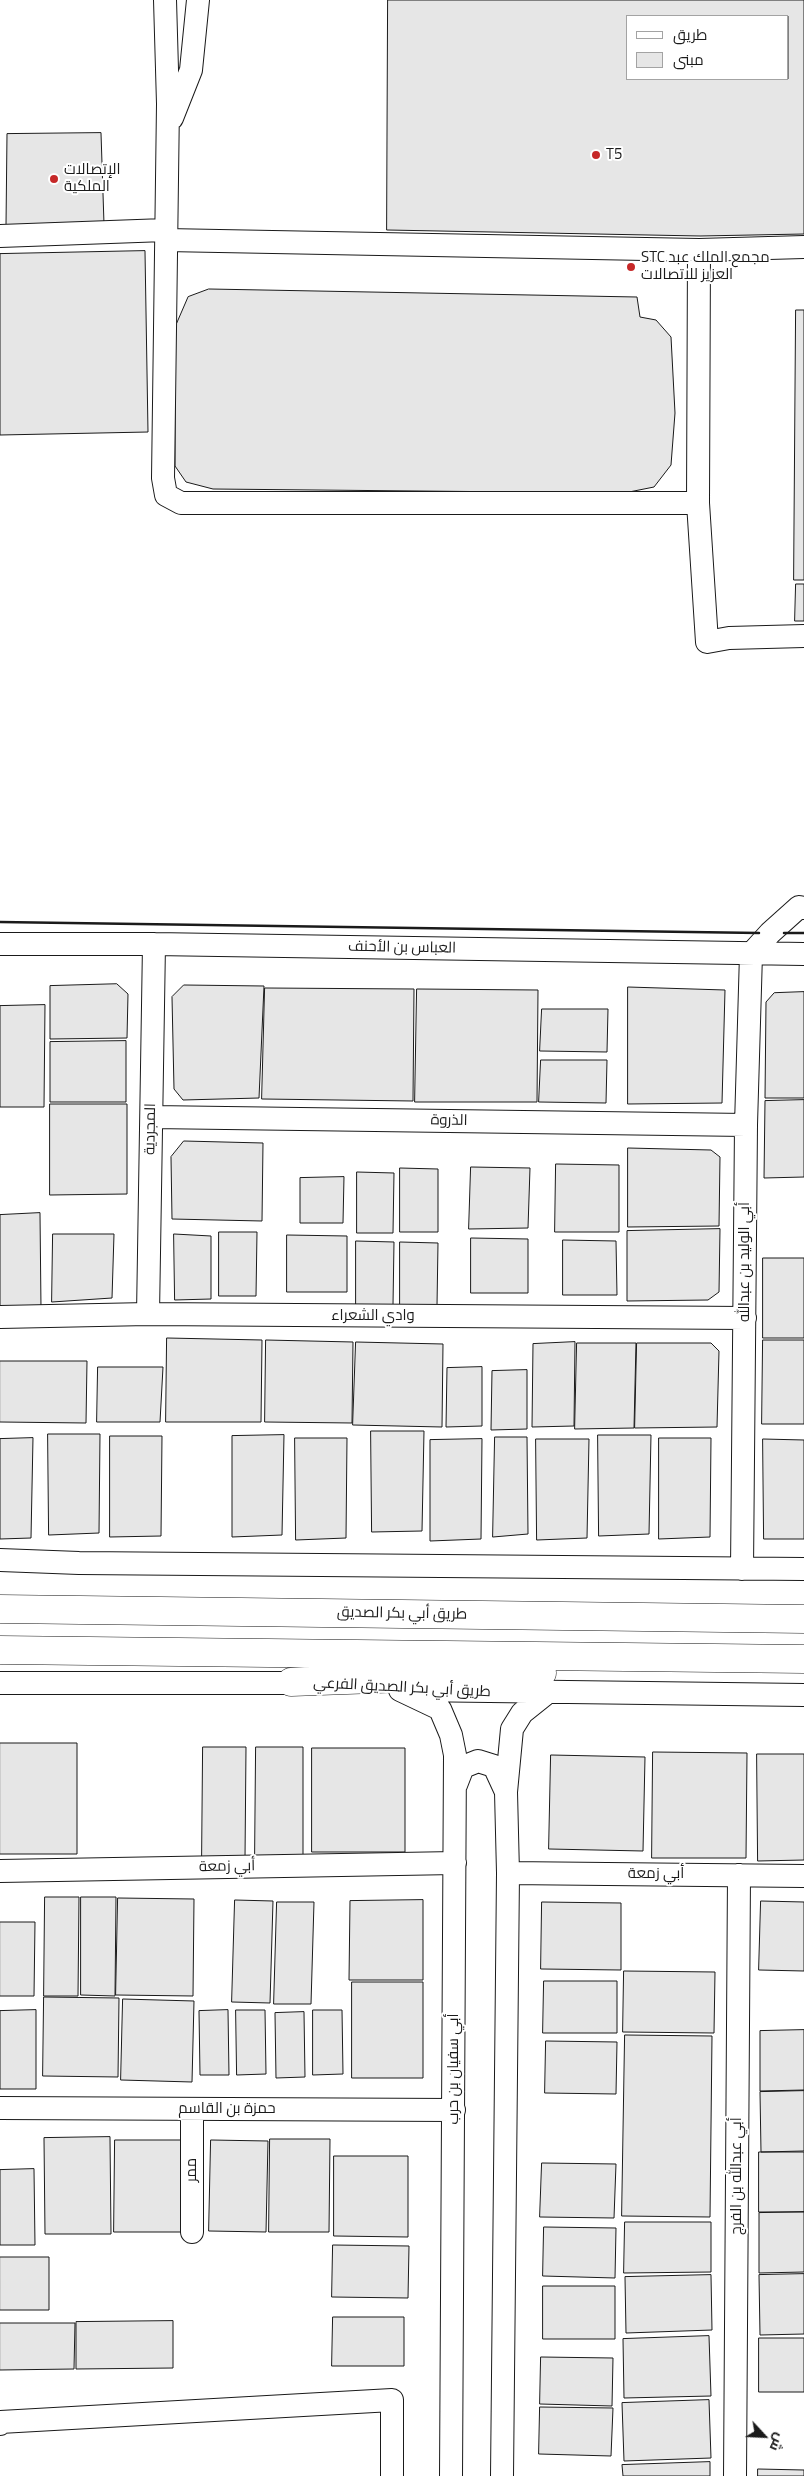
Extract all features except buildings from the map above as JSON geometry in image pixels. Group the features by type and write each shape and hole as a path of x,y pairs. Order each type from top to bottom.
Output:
{"main road":[{"name":"طريق أبي بكر الصديق","path":"0,1609 804,1618"},
{"path":"0,1650 804,1659"},
{"path":"291,1682 804,1664"}],"street":[{"path":"165,0 168,129 163,478 166,495 181,503 698,503"},
{"path":"168,129 191,70 198,0"},
{"path":"0,236 165,235 699,250 804,247"},
{"path":"699,250 698,503 707,642 729,638 804,636"},
{"path":"751,954 777,927 799,908 804,908"},
{"name":"العباس بن الأحنف","path":"0,944 154,944 804,954"},
{"name":"المجردية","path":"148,1314 154,944"},
{"name":"أبي الوليد بن عبدالله","path":"742,1569 746,1125 751,954"},
{"name":"الذروة","path":"152,1117 746,1125"},
{"name":"وادي الشعراء","path":"0,1317 148,1314 745,1318"},
{"path":"0,1560 99,1564 804,1569"},
{"name":"طريق أبي بكر الصديق الفرعي","path":"0,1683 291,1682 400,1690 804,1695"},
{"name":"أبي سفيان بن حرب","path":"400,1690 440,1709 451,1734 456,1785 451,2476"},
{"path":"502,2476 508,1873 506,1792 512,1729 522,1713 547,1692"},
{"path":"456,1785 462,1767 478,1761 494,1766 506,1792"},
{"name":"أبي زمعة","path":"0,1871 455,1863"},
{"name":"أبي زمعة","path":"508,1873 804,1876"},
{"name":"أبي عبدالله بن الفرج","path":"736,2476 739,1875"},
{"name":"حمزة بن القاسم","path":"0,2108 454,2110"},
{"name":"ممر","path":"192,2109 192,2232"},
{"path":"0,2424 0,2422 10,2421 392,2400 392,2476"}],"wall":[{"path":"0,922 759,933"},
{"path":"784,933 804,933"}],"place":[{"name":"T5","path":"596,155"},
{"name":"الإتصالات الملكية","path":"54,179"},
{"name":"STC مجمع الملك عبد العزيز للاتصالات","path":"631,267"}]}
